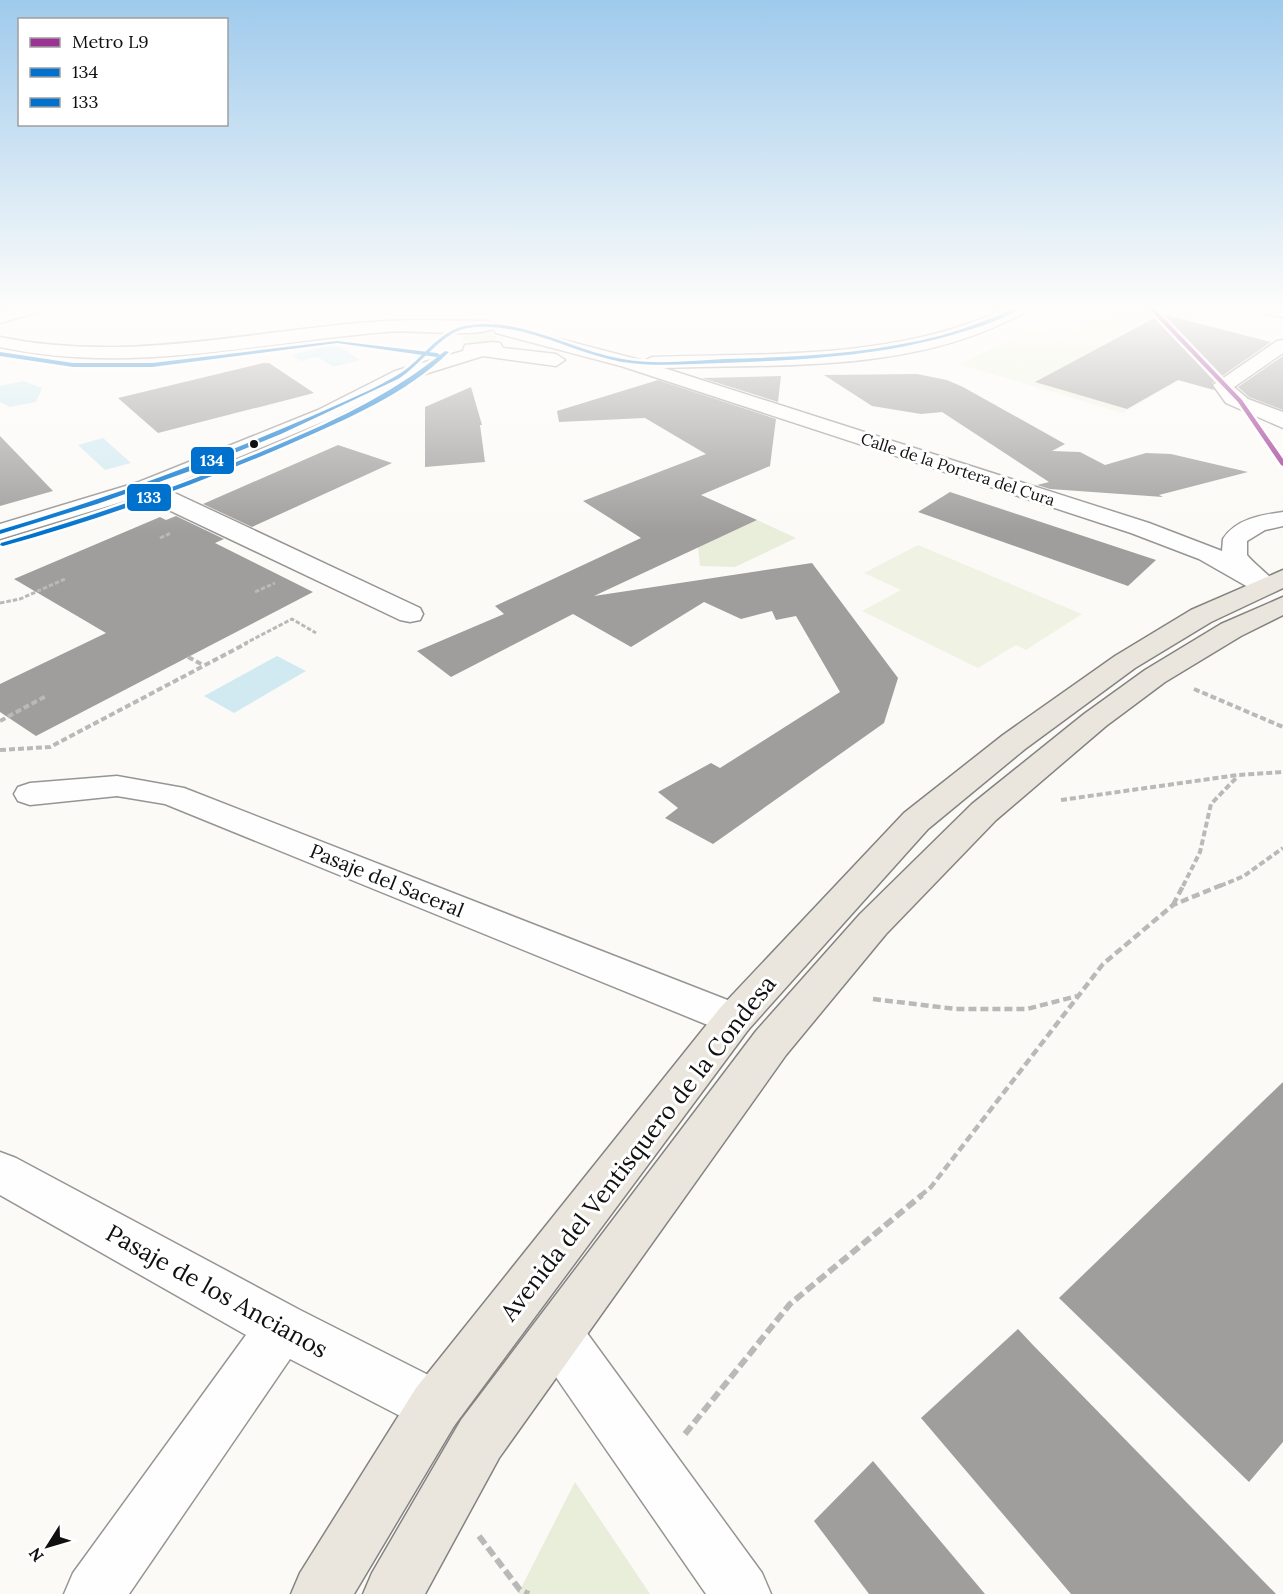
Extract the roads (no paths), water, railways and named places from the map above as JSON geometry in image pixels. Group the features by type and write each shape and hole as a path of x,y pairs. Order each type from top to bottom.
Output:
{"main road":[{"name":"Avenida del Ventisquero de la Condesa","path":"321,1594 435,1407 734,1019 916,821 1014,742 1125,662 1201,616 1278,591"},
{"name":"Avenida del Ventisquero de la Condesa","path":"393,1594 480,1439 558,1336 771,1043 873,924 984,812 1095,720 1155,676 1231,630 1278,591"}],"street":[{"path":"0,532 147,488 325,414 385,383"},
{"name":"Calle de la Portera del Cura","path":"691,383 1140,528 1208,554 1278,591"},
{"path":"1225,383 1223,385 1233,398 1265,410 1280,430"},
{"path":"147,488 162,498 410,614"},
{"path":"1278,591 1250,576 1234,556 1235,539 1243,531 1256,524 1283,519"},
{"name":"Calle de la Portera del Cura","path":"1140,528 1197,539 1235,539"},
{"name":"Pasaje del Saceral","path":"30,794 117,786 172,795 734,1019"},
{"name":"Pasaje de los Ancianos","path":"0,1172 282,1328 435,1407"},
{"path":"94,1594 282,1328"},
{"path":"558,1336 741,1594"}],"water":[{"path":"29,383 42,388 36,402 10,407 0,402 0,386"},
{"path":"103,438 131,463 105,470 78,445"},
{"path":"277,656 306,671 234,713 204,696"}],"metro line":[{"name":"L9","path":"1223,383 1240,401 1283,464"}]}
